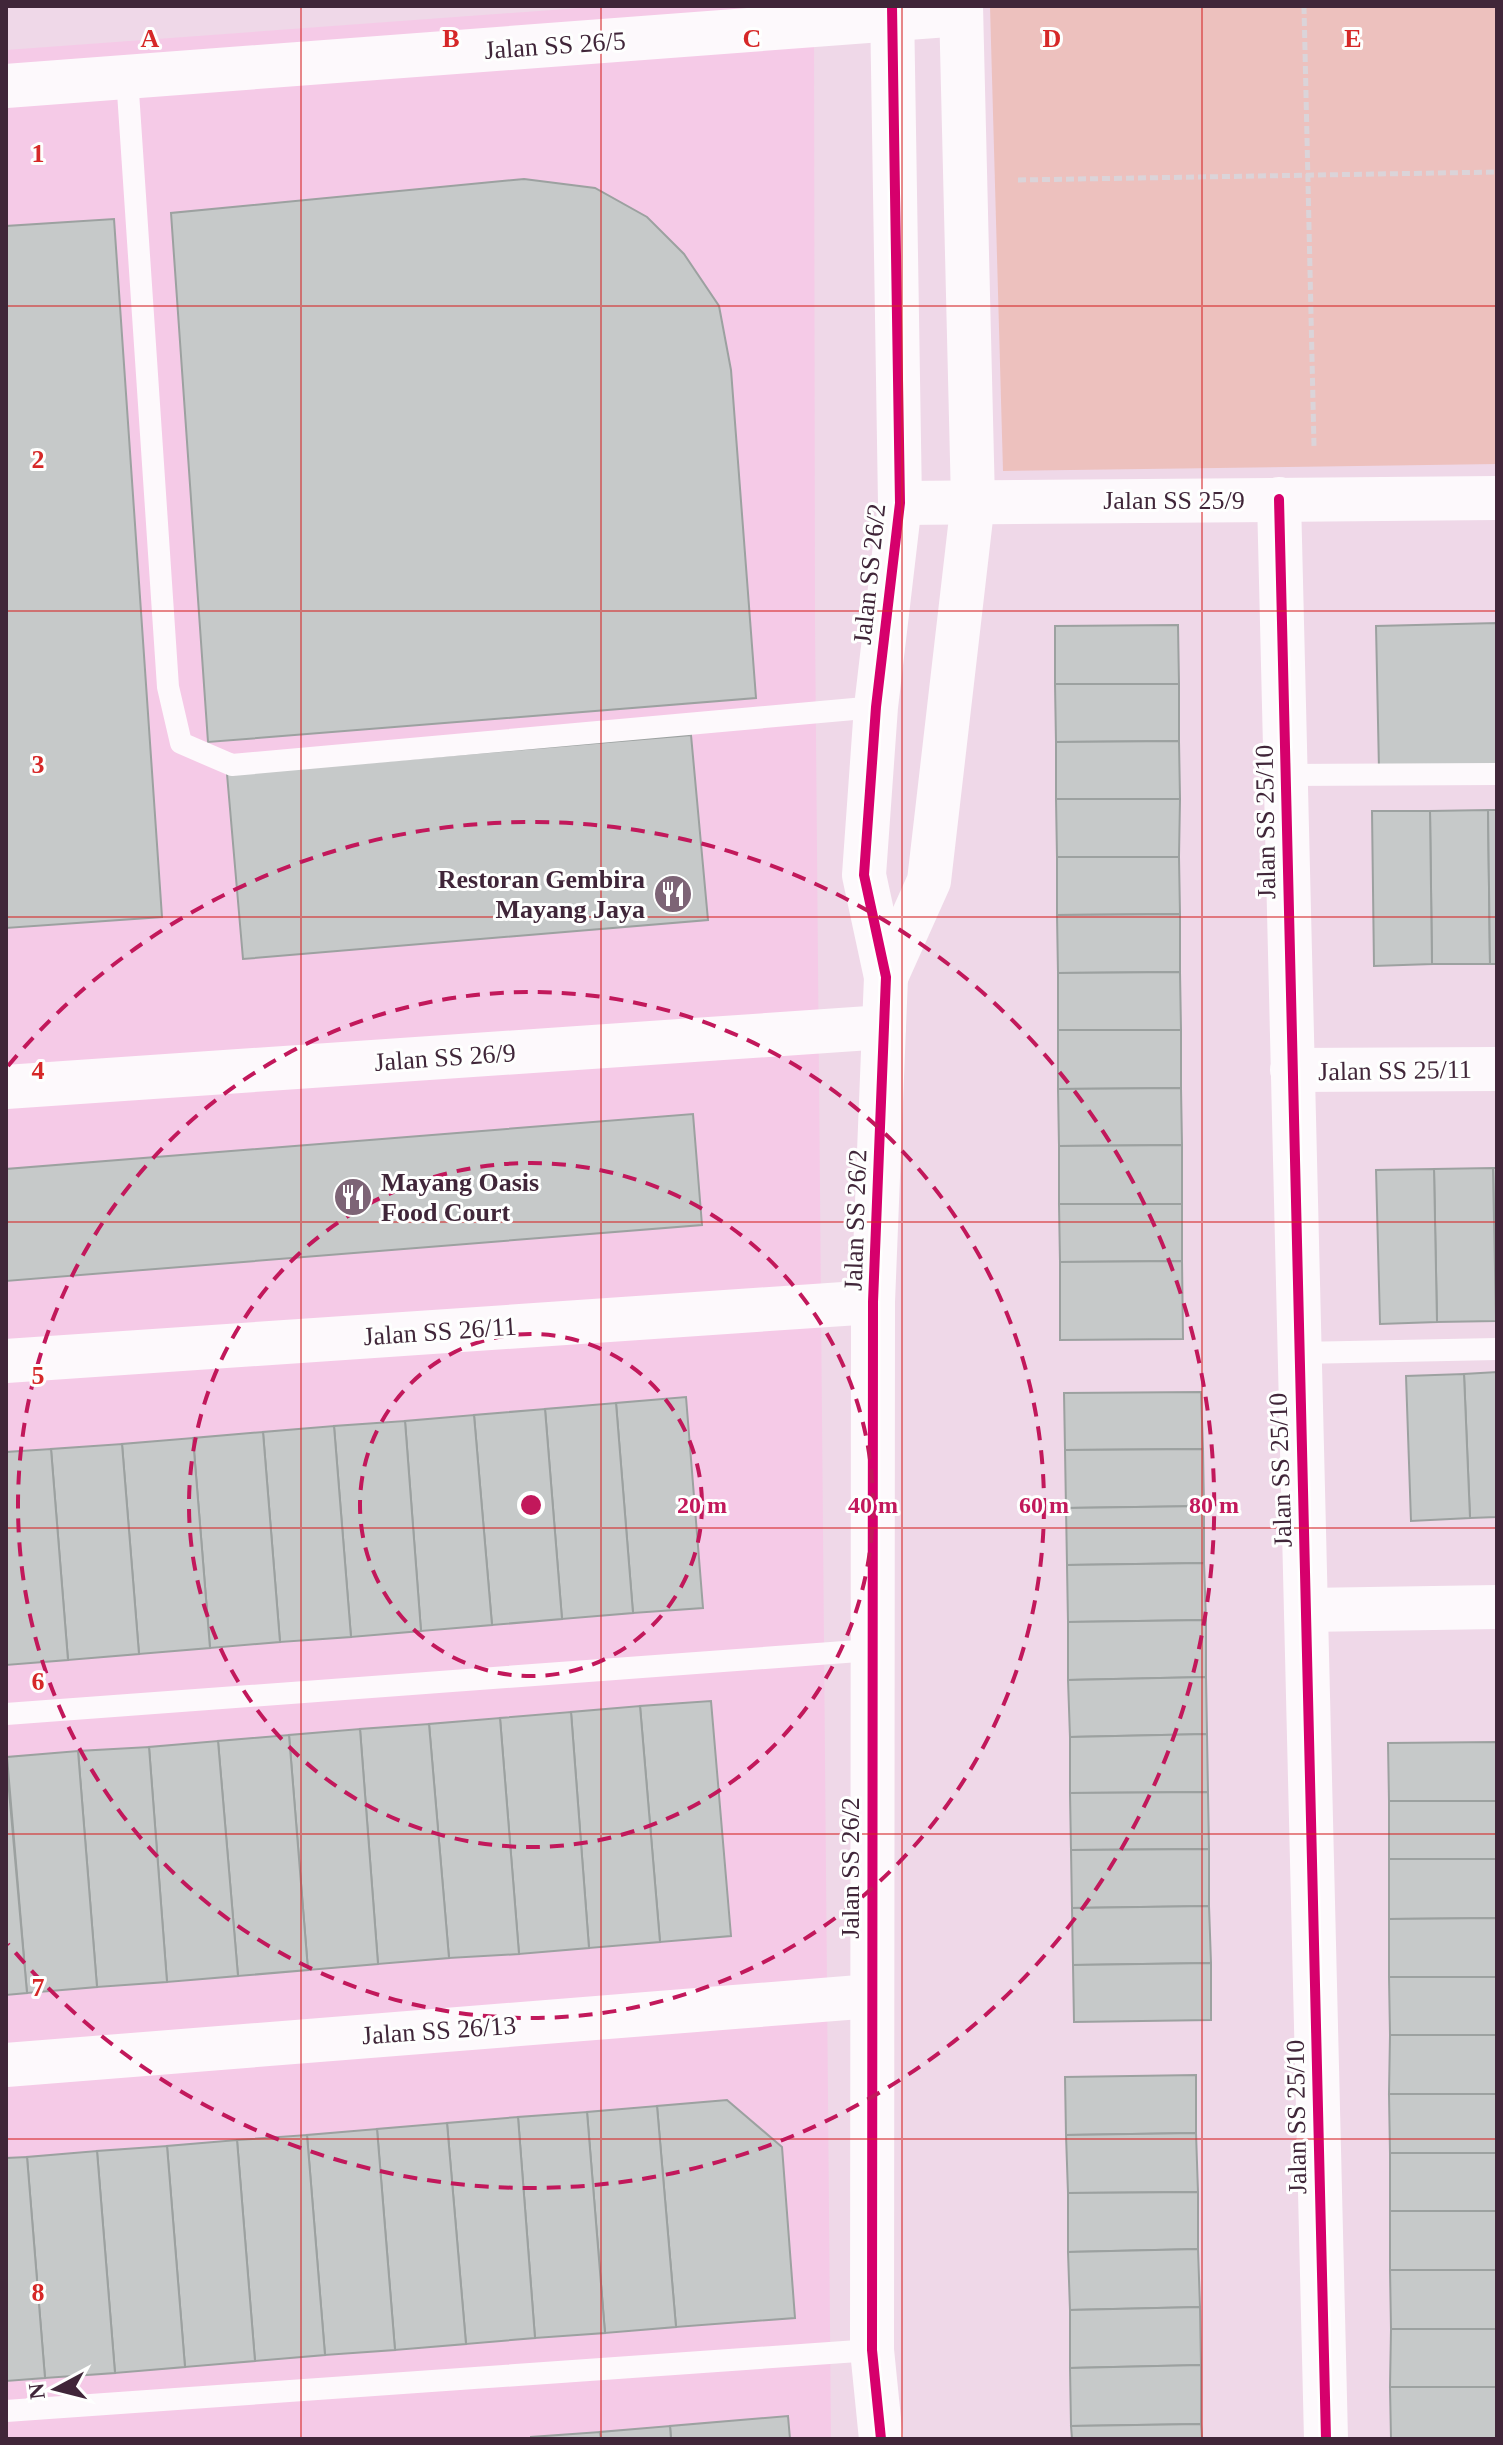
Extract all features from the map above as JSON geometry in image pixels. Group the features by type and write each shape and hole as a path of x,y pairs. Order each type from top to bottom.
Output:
{"street":[{"name":"Jalan SS 26/5","path":"6,86 961,10"},
{"name":"Jalan SS 26/2","path":"886,977 929,881 973,501 961,10"},
{"name":"Jalan SS 26/2","path":"881,2439 872,2350 873,1302 886,977 864,875 876,707 900,503 892,14"},
{"name":"Jalan SS 25/9","path":"900,503 1497,498"},
{"name":"Jalan SS 25/10","path":"1297,499 1285,775 1326,2439"},
{"name":"Jalan SS 26/9","path":"6,1087 884,1027"},
{"name":"Jalan SS 25/11","path":"1292,1070 1497,1069"},
{"name":"Jalan SS 26/11","path":"6,1361 873,1302"},
{"path":"1306,1610 1497,1607"},
{"name":"Jalan SS 26/13","path":"6,2065 872,1996"}],"lane":[{"path":"127,77 168,687 181,743 232,765 876,707"},
{"path":"1285,775 1497,774"},
{"path":"1299,1353 1497,1349"},
{"path":"6,1714 872,1650"},
{"path":"6,2411 872,2350"}],"path":[{"path":"1297,499 1308,175 1304,6"},
{"path":"965,181 1497,172"}],"shaded area":[{"path":"607,6 814,6 815,623 831,2439 6,2439 6,50"},
{"path":"990,6 1497,6 1497,464 1003,471"}],"building":[{"path":"524,179 595,188 647,217 684,254 719,306 731,370 756,698 208,742 171,213"},
{"path":"114,219 162,917 6,928 6,226"},
{"path":"1497,623 1497,768 1379,770 1376,626"},
{"path":"1178,625 1179,684 1055,684 1055,626"},
{"path":"1055,684 1179,684 1179,741 1056,742"},
{"path":"691,735 708,920 243,959 227,774"},
{"path":"1179,741 1180,799 1056,799 1056,742"},
{"path":"1056,799 1180,799 1179,857 1057,857"},
{"path":"1488,810 1490,964 1432,964 1430,811"},
{"path":"1488,810 1497,810 1497,964 1490,964"},
{"path":"1372,811 1430,811 1432,964 1374,966"},
{"path":"1057,857 1179,857 1180,914 1057,915"},
{"path":"1180,914 1180,972 1058,973 1057,915"},
{"path":"1180,972 1181,1030 1058,1030 1058,973"},
{"path":"1058,1030 1181,1030 1181,1088 1058,1089"},
{"path":"1181,1088 1182,1145 1059,1146 1058,1089"},
{"name":"Mayang Oasis Food Court","path":"693,1114 702,1225 6,1281 6,1169"},
{"path":"1182,1145 1182,1204 1059,1204 1059,1146"},
{"path":"1493,1168 1497,1168 1497,1321 1496,1321"},
{"path":"1493,1168 1496,1321 1437,1322 1434,1169"},
{"path":"1434,1169 1437,1322 1380,1324 1376,1170"},
{"path":"1059,1204 1182,1204 1182,1261 1060,1262"},
{"path":"1182,1261 1183,1339 1060,1340 1060,1262"},
{"path":"1497,1372 1497,1517 1470,1518 1464,1374"},
{"path":"1464,1374 1470,1518 1411,1521 1406,1376"},
{"path":"1201,1392 1203,1449 1065,1450 1064,1393"},
{"path":"686,1397 703,1608 633,1613 616,1403"},
{"path":"616,1403 633,1613 562,1619 545,1409"},
{"path":"545,1409 562,1619 492,1625 474,1415"},
{"path":"474,1415 492,1625 421,1631 405,1421"},
{"path":"405,1421 421,1631 351,1637 334,1426"},
{"path":"334,1426 351,1637 280,1642 263,1432"},
{"path":"263,1432 280,1642 210,1648 193,1438"},
{"path":"193,1438 210,1648 139,1654 122,1444"},
{"path":"122,1444 139,1654 68,1660 51,1449"},
{"path":"51,1449 68,1660 6,1665 6,1452"},
{"path":"1203,1449 1204,1506 1066,1508 1065,1450"},
{"path":"1204,1506 1204,1563 1067,1565 1066,1508"},
{"path":"1204,1563 1206,1620 1068,1622 1067,1565"},
{"path":"1206,1620 1206,1677 1068,1680 1068,1622"},
{"path":"1206,1677 1207,1734 1070,1737 1068,1680"},
{"path":"711,1701 731,1936 660,1942 640,1706"},
{"path":"640,1706 660,1942 589,1948 571,1712"},
{"path":"571,1712 589,1948 519,1954 500,1718"},
{"path":"500,1718 519,1954 449,1958 429,1724"},
{"path":"429,1724 449,1958 378,1964 360,1729"},
{"path":"360,1729 378,1964 308,1970 289,1735"},
{"path":"1207,1734 1208,1792 1070,1793 1070,1737"},
{"path":"289,1735 308,1970 238,1976 218,1741"},
{"path":"218,1741 238,1976 167,1982 149,1747"},
{"path":"1497,1742 1497,1801 1389,1801 1388,1743"},
{"path":"149,1747 167,1982 97,1987 78,1751"},
{"path":"78,1751 97,1987 27,1993 7,1757"},
{"path":"6,1757 27,1993 6,1995"},
{"path":"1208,1792 1209,1849 1071,1850 1070,1793"},
{"path":"1389,1801 1497,1801 1497,1859 1389,1859"},
{"path":"1209,1849 1209,1906 1072,1908 1071,1850"},
{"path":"1389,1859 1497,1859 1497,1918 1389,1919"},
{"path":"1209,1906 1211,1963 1073,1965 1072,1908"},
{"path":"1497,1918 1497,1977 1389,1977 1389,1919"},
{"path":"1211,1963 1211,2020 1074,2022 1073,1965"},
{"path":"1389,1977 1497,1977 1497,2035 1390,2035"},
{"path":"1390,2035 1497,2035 1497,2094 1389,2094"},
{"path":"1196,2075 1196,2133 1066,2135 1065,2077"},
{"path":"1389,2094 1497,2094 1497,2153 1390,2153"},
{"path":"727,2100 782,2147 795,2318 676,2327 657,2106"},
{"path":"657,2106 676,2327 605,2333 587,2112"},
{"path":"587,2112 605,2333 535,2338 518,2117"},
{"path":"518,2117 535,2338 466,2344 447,2123"},
{"path":"447,2123 466,2344 395,2350 377,2129"},
{"path":"377,2129 395,2350 325,2355 307,2135"},
{"path":"1196,2133 1198,2192 1068,2193 1066,2135"},
{"path":"307,2135 325,2355 255,2361 237,2140"},
{"path":"237,2140 255,2361 185,2367 167,2146"},
{"path":"167,2146 185,2367 115,2373 97,2151"},
{"path":"97,2151 115,2373 45,2378 27,2157"},
{"path":"1390,2153 1497,2153 1497,2211 1390,2211"},
{"path":"27,2157 45,2378 6,2381 6,2158"},
{"path":"1198,2192 1198,2249 1068,2252 1068,2193"},
{"path":"1390,2211 1497,2211 1497,2270 1390,2270"},
{"path":"1198,2249 1200,2307 1070,2310 1068,2252"},
{"path":"1390,2270 1497,2270 1497,2329 1391,2329"},
{"path":"1200,2307 1201,2365 1070,2368 1070,2310"},
{"path":"1391,2329 1497,2329 1497,2387 1390,2387"},
{"path":"1201,2365 1201,2424 1071,2426 1070,2368"},
{"path":"1390,2387 1497,2387 1497,2439 1391,2439"},
{"path":"788,2416 790,2439 671,2439 670,2426"},
{"path":"1201,2424 1202,2439 1072,2439 1071,2426"},
{"path":"670,2426 671,2439 601,2439 600,2432"},
{"path":"600,2432 601,2439 531,2439 531,2437"}],"cycle path":[{"path":"881,2439 872,2350 873,1302 886,977 864,875 876,707 900,503 892,6"},
{"path":"1279,499 1326,2439"}],"place":[{"name":"Restoran Gembira Mayang Jaya","path":"673,894"},
{"name":"Mayang Oasis Food Court","path":"353,1197"}]}
